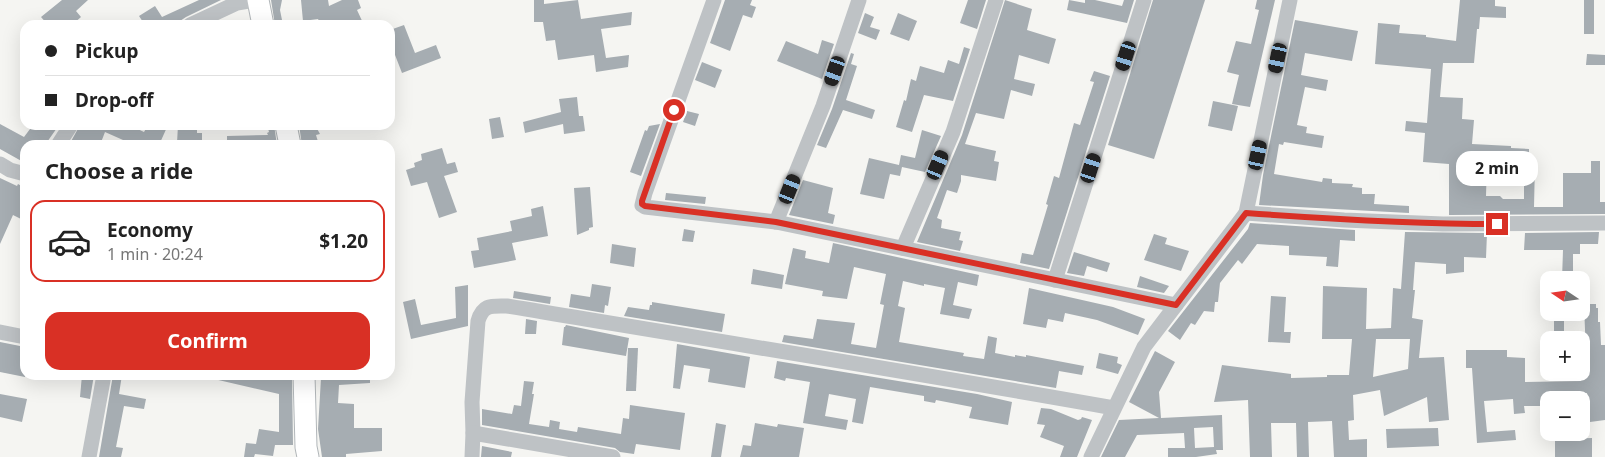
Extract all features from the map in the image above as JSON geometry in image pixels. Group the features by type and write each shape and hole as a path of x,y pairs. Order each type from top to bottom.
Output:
{"street":[{"path":"200,20 237,2 256,0 262,20"},
{"path":"714,0 642,204 652,208 776,222 1176,305"},
{"path":"776,222 824,106 859,0"},
{"path":"903,248 953,132 996,0"},
{"path":"1055,280 1144,0"},
{"path":"1091,457 1144,347 1246,213 1290,0"},
{"path":"0,164 10,170 20,173"},
{"path":"1246,213 1344,220 1443,224 1605,224"},
{"path":"472,457 472,402 478,321 484,309 493,306 507,306 680,336 936,376 1114,408"},
{"path":"0,332 20,336"},
{"path":"89,457 103,380"},
{"path":"304,380 306,448 308,457"},
{"path":"473,433 612,457"}],"building":[{"path":"62,0 88,0 76,11 81,17 78,20 44,20 41,17"},
{"path":"199,0 221,0 182,20 142,20 139,16 155,6 162,17"},
{"path":"271,0 282,0 280,10 282,20 274,20"},
{"path":"301,0 328,0 329,6 342,0 358,0 361,8 357,10 362,20 303,20"},
{"path":"534,0 544,0 544,4 578,0 581,19 632,12 631,25 601,29 606,58 629,55 628,67 596,72 594,55 558,60 555,40 546,41 543,22 534,22"},
{"path":"725,0 752,0 750,5 756,7 752,18 743,15 730,51 710,43"},
{"path":"968,0 986,0 977,29 960,23"},
{"path":"1005,0 1032,9 1027,30 1056,39 1049,64 1019,55 1014,79 1035,84 1032,96 1011,90 1004,119 976,113 965,144 996,151 994,161 999,162 996,181 961,175 957,193 947,190 937,218 942,220 941,228 961,232 959,240 963,241 960,251 917,242 962,135"},
{"path":"1069,0 1085,3 1085,0 1095,0 1122,6 1124,0 1134,0 1127,23 1067,10"},
{"path":"1153,0 1205,0 1154,159 1108,145"},
{"path":"1257,0 1275,0 1250,107 1232,104 1239,75 1227,72 1236,41 1251,44 1259,10 1255,9"},
{"path":"1460,0 1495,0 1495,6 1506,7 1506,18 1480,17 1474,63 1443,63 1440,97 1463,98 1462,119 1474,120 1472,144 1529,149 1529,163 1535,163 1534,207 1563,207 1563,173 1591,173 1591,161 1600,161 1600,202 1605,202 1605,214 1449,215 1449,164 1423,162 1425,133 1405,131 1406,121 1427,123 1431,69 1375,64 1378,23 1400,25 1399,33 1426,35 1426,37 1456,41","holes":["1487,162 1524,164 1524,199 1503,199 1500,196 1486,196"]},
{"path":"1584,0 1594,0 1594,34 1584,34"},
{"path":"865,13 874,17 870,27 880,30 876,40 858,33"},
{"path":"898,13 917,21 909,41 890,34"},
{"path":"1295,20 1358,31 1352,61 1305,53 1301,75 1328,80 1326,91 1305,87 1297,125 1307,127 1306,133 1324,136 1322,148 1284,142 1283,145 1279,144 1274,174 1322,182 1323,178 1332,179 1332,183 1353,184 1352,187 1362,188 1362,194 1375,194 1374,204 1409,206 1409,213 1259,205 1263,175"},
{"path":"404,25 415,53 436,45 441,58 402,73 395,55 395,28"},
{"path":"822,40 834,44 822,79 777,61 786,41 818,54"},
{"path":"964,47 970,49 953,101 924,95 912,132 896,127 904,100 906,101 911,79 916,81 920,66 944,73 948,60 959,64"},
{"path":"851,53 854,54 851,64 857,66 846,100 875,110 872,119 843,110 826,148 817,145 832,109"},
{"path":"1587,54 1605,55 1605,65 1586,65"},
{"path":"702,62 722,70 715,88 695,80"},
{"path":"1094,71 1110,76 1049,269 1020,263 1022,253 1033,255 1048,205 1046,204 1054,176 1059,178 1074,123 1080,125 1094,82 1090,81"},
{"path":"577,97 579,116 583,116 585,131 564,134 563,124 525,133 523,122 561,112 559,99"},
{"path":"1213,101 1238,106 1232,131 1208,126"},
{"path":"687,111 699,114 695,126 683,122"},
{"path":"500,117 504,137 492,139 489,119"},
{"path":"0,124 24,137 29,130 56,130 48,140 20,140 20,160 0,149"},
{"path":"660,124 641,176 630,172 645,130 647,131 649,126"},
{"path":"77,130 140,130 144,132 145,130 166,130 161,140 123,140 105,132 102,140 72,140"},
{"path":"178,130 197,130 197,133 202,133 202,140 177,140"},
{"path":"268,130 275,130 276,140 227,140 227,136 268,135 267,133"},
{"path":"300,130 318,130 320,134 316,135 318,140 301,140"},
{"path":"922,130 941,136 925,172 902,167 900,176 890,174 884,199 860,194 869,158 899,165 901,155 915,158"},
{"path":"442,148 447,164 455,162 458,172 444,176 457,212 439,218 427,182 411,186 406,170 415,167 414,163 422,160 421,154"},
{"path":"0,178 17,186 18,184 20,185 20,218 13,215 0,244"},
{"path":"803,180 833,188 828,213 835,215 833,224 789,215"},
{"path":"590,187 593,227 577,235 574,188"},
{"path":"666,193 706,197 705,204 665,200"},
{"path":"543,206 548,236 512,243 516,260 474,268 471,251 479,250 477,238 512,231 510,221 532,216 531,209"},
{"path":"1250,223 1355,230 1355,241 1340,240 1338,267 1326,266 1327,257 1289,255 1289,246 1257,244 1242,264 1238,260 1220,283 1218,302 1215,302 1214,312 1204,311 1195,325 1191,323 1180,340 1168,331 1248,229"},
{"path":"684,229 695,231 693,242 682,241"},
{"path":"1405,232 1487,233 1486,258 1464,257 1464,272 1446,274 1446,264 1415,262 1412,318 1423,320 1419,358 1444,357 1449,420 1429,422 1427,397 1384,416 1380,390 1353,395 1354,420 1348,421 1349,440 1367,439 1367,457 1334,457 1332,421 1308,422 1309,457 1297,457 1296,423 1271,423 1272,457 1250,457 1248,400 1214,402 1222,365 1291,374 1291,378 1349,375 1352,339 1322,339 1323,286 1367,288 1366,329 1391,328 1393,288 1401,289","holes":["1376,339 1410,339 1408,369 1373,377"]},
{"path":"1599,232 1598,244 1580,244 1580,254 1573,254 1573,271 1562,271 1563,250 1524,250 1525,233"},
{"path":"1154,234 1167,238 1165,244 1189,251 1181,271 1144,260"},
{"path":"833,243 979,275 977,286 958,282 953,305 972,309 969,319 940,314 945,288 903,281 898,306 905,308 899,342 964,353 963,356 984,359 988,336 997,338 995,353 1015,357 1015,355 1026,357 1026,355 1084,366 1082,375 1059,371 1056,388 782,342 784,335 813,339 817,319 855,323 851,344 876,348 884,305 880,304 886,274 854,267 847,299 822,296 823,291 785,284 793,248 806,251 805,258 829,263"},
{"path":"612,244 636,248 634,267 610,263"},
{"path":"1074,252 1110,263 1107,272 1087,266 1084,276 1067,273"},
{"path":"753,269 784,275 782,289 751,284"},
{"path":"1140,276 1169,286 1164,293 1137,287"},
{"path":"592,284 611,287 608,306 605,305 604,313 569,307 571,294 590,297"},
{"path":"468,285 468,326 411,339 403,302 415,299 421,325 456,318 455,287"},
{"path":"1029,288 1113,307 1145,319 1138,335 1097,320 1065,313 1063,322 1048,319 1046,328 1023,324"},
{"path":"514,291 551,297 550,304 513,298"},
{"path":"1271,296 1286,297 1284,332 1291,332 1290,343 1268,342"},
{"path":"652,302 725,314 722,332 624,316 628,307 649,310"},
{"path":"1590,304 1596,304 1596,308 1598,308 1598,322 1600,322 1601,345 1605,345 1605,420 1590,422 1590,391 1540,391 1540,406 1524,406 1525,413 1514,414 1513,399 1484,401 1487,432 1515,430 1516,440 1477,443 1472,368 1466,368 1466,350 1507,350 1507,357 1525,358 1525,382 1590,381 1590,331 1585,331 1585,321 1590,321"},
{"path":"526,319 537,321 536,334 525,334"},
{"path":"1554,321 1564,321 1564,331 1554,331"},
{"path":"566,325 629,338 626,356 562,345 564,327"},
{"path":"0,342 20,346 20,376 0,372"},
{"path":"677,344 750,357 745,388 708,382 710,369 684,365 680,389 673,388"},
{"path":"628,348 638,348 636,391 626,391"},
{"path":"1155,351 1175,362 1159,392 1161,418 1222,415 1223,450 1216,450 1217,454 1196,457 1168,457 1168,448 1185,448 1184,433 1137,435 1125,457 1101,457 1119,420 1159,418 1129,402","holes":["1213,427 1214,447 1195,448 1194,428"]},
{"path":"1099,353 1118,357 1117,363 1122,365 1118,374 1096,368"},
{"path":"777,361 977,394 1012,402 1008,425 969,418 972,407 936,400 935,403 924,401 924,396 870,387 863,424 852,422 856,399 829,394 825,416 848,420 846,430 803,423 810,382 786,378 785,381 774,378"},
{"path":"82,380 93,380 90,399 80,397"},
{"path":"112,380 121,380 119,394 146,399 144,409 124,406 116,447 123,448 121,457 99,457"},
{"path":"218,380 292,380 293,445 275,445 273,456 255,454 254,457 244,457 246,443 256,444 259,429 279,432 279,394"},
{"path":"321,380 370,380 370,383 339,385 338,403 354,404 354,428 382,428 382,451 346,454 346,457 322,457 318,429"},
{"path":"524,381 534,382 529,424 549,427 550,420 560,422 559,429 577,432 578,427 621,434 623,418 629,419 630,405 685,413 680,450 636,444 634,454 620,452 615,448 482,425 482,409 512,414 514,405 521,406"},
{"path":"0,394 27,399 22,422 0,417"},
{"path":"1041,408 1051,409 1078,420 1082,417 1092,420 1077,457 1060,457 1064,446 1040,437 1045,425 1037,424"},
{"path":"716,423 726,425 721,457 711,457"},
{"path":"755,423 777,427 778,424 804,428 799,457 740,457 743,445 751,446"},
{"path":"1438,428 1439,446 1387,448 1386,429"},
{"path":"1590,438 1592,438 1592,457 1555,457 1555,441 1590,441"},
{"path":"482,446 512,452 511,457 481,457"}],"route":[{"path":"674,110 642,201 642,204 645,206 776,222 1176,305 1246,213 1344,220 1497,224"}]}
